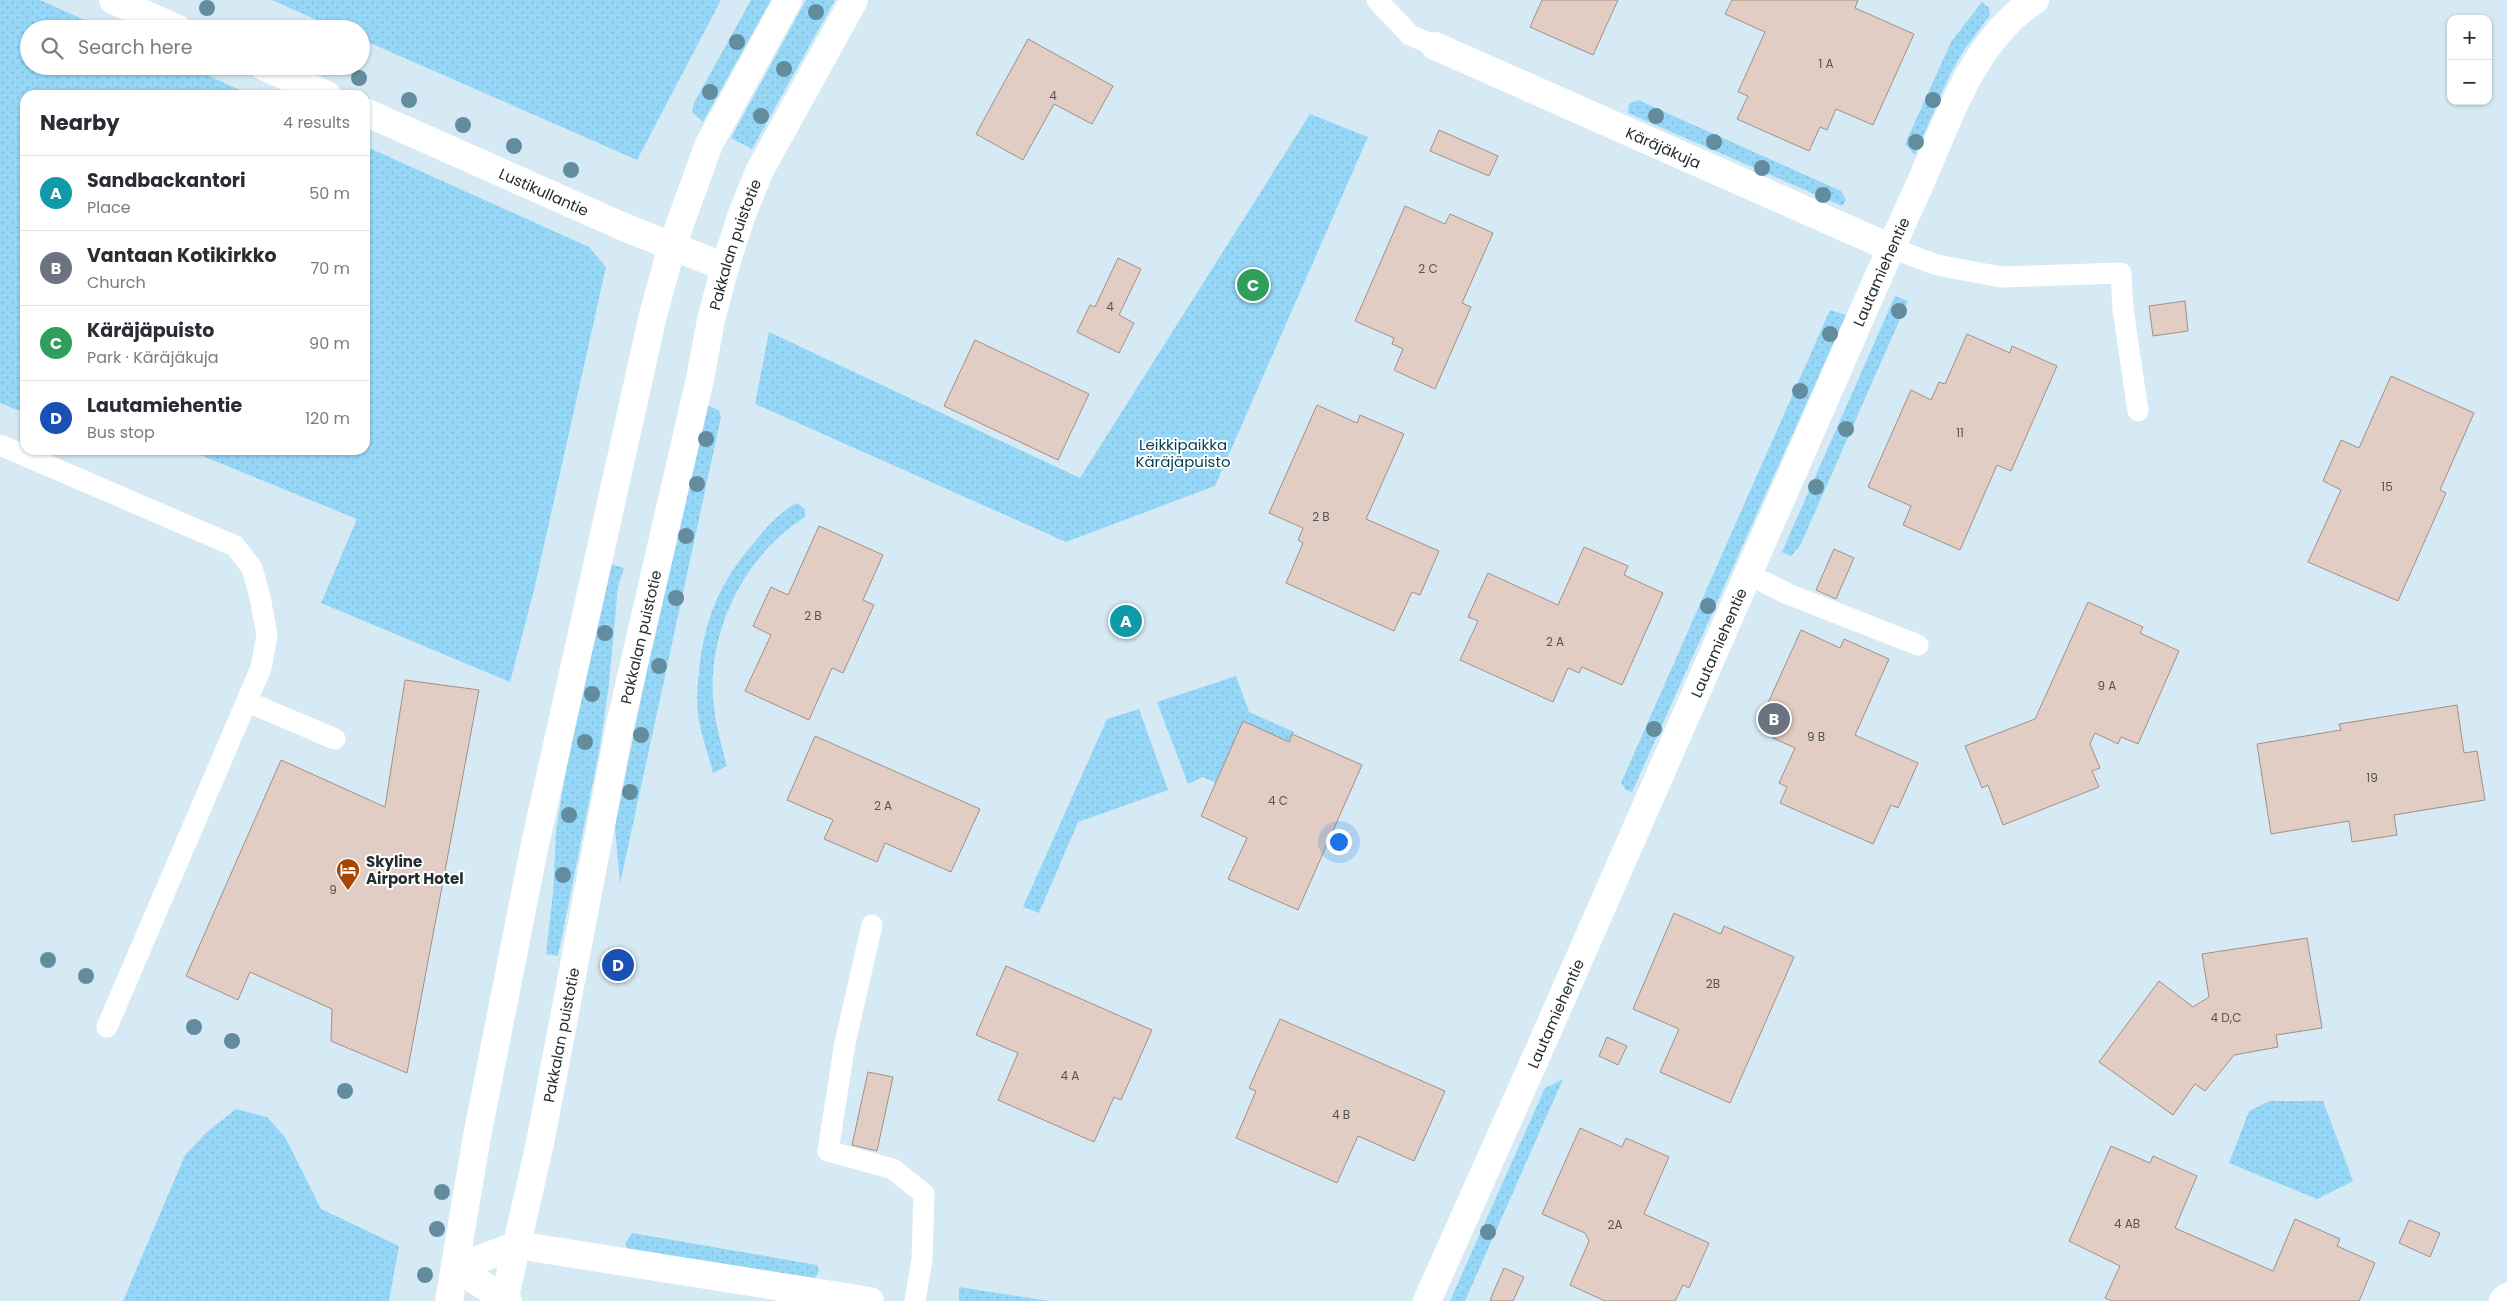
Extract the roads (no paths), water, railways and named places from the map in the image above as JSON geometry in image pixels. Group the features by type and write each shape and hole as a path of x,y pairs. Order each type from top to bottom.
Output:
{"street":[{"path":"113,0 158,20"},
{"path":"449,1301 477,1136 535,844 653,315 672,246 709,144 788,0"},
{"name":"Pakkalan puistotie","path":"506,1301 540,1143 620,725 711,320 725,267 741,217 759,172 854,0"},
{"name":"Lautamiehentie","path":"1427,1301 1550,1029 1891,248 1963,88 1992,40 2027,2"},
{"name":"Käräjäkuja","path":"1435,46 1891,248"},
{"path":"283,75 317,90"},
{"name":"Lustikullantie","path":"370,114 626,228 725,267"},
{"path":"456,1268 517,1245 870,1301"},
{"path":"456,1268 506,1301"},
{"path":"2503,1301 2507,1297"}],"lane":[{"path":"1377,0 1410,35 1435,46"},
{"path":"1891,248 1937,265 2001,277 2121,273 2123,308 2138,411"},
{"path":"0,445 20,454"},
{"path":"23,455 235,546 252,568 267,635 261,668 248,702 107,1027"},
{"path":"1748,574 1788,594 1918,646"},
{"path":"248,702 335,740"},
{"path":"872,925 845,1043 828,1151 893,1168 924,1194 922,1260 915,1301"}],"place":[{"name":"Käräjäpuisto","path":"1253,285"},
{"name":"Sandbackantori","path":"1126,621"},
{"name":"Vantaan Kotikirkko","path":"1774,719"},
{"name":"Skyline Airport Hotel","path":"348,891"},
{"name":"Lautamiehentie","path":"618,965"}],"park label":[{"name":"Leikkipaikka Käräjäpuisto","path":"1183,452"}]}
